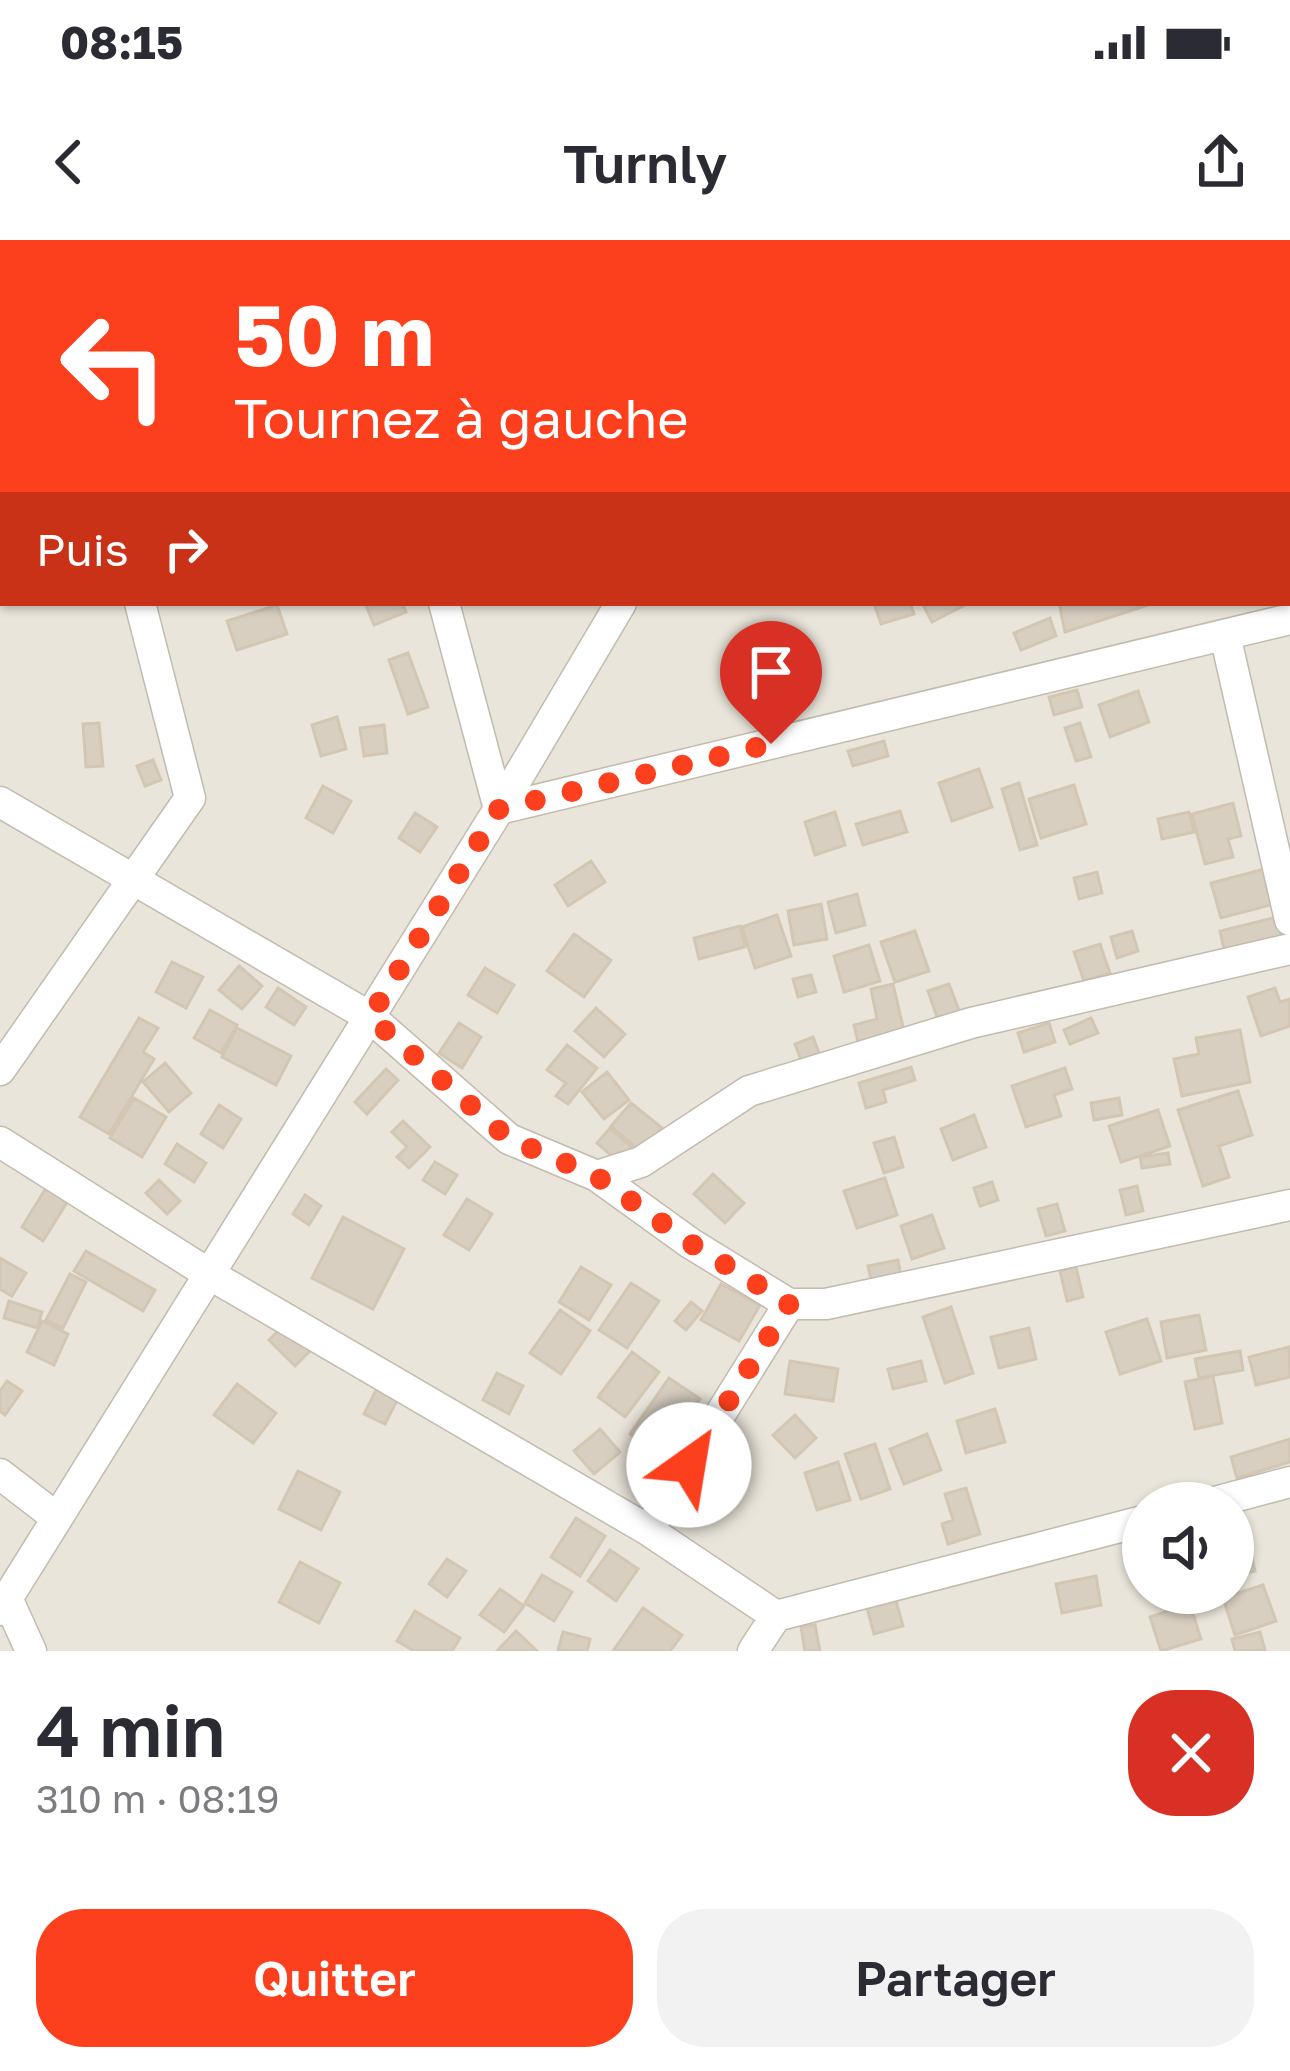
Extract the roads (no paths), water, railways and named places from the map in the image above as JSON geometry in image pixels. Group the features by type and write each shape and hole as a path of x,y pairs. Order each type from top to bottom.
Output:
{"street":[{"path":"0,1070 190,798 141,606"},
{"path":"445,606 499,809"},
{"path":"31,1651 4,1604 499,809 619,606"},
{"path":"499,809 1290,619"},
{"path":"1225,635 1290,920"},
{"path":"0,802 370,1017 509,1139 596,1176 690,1243 789,1304 826,1304 1290,1205"},
{"path":"596,1176 640,1162 749,1091 971,1023 1290,949"},
{"path":"0,1142 209,1274 648,1530 776,1616"},
{"path":"648,1530 789,1304"},
{"path":"0,1474 57,1518"},
{"path":"1254,1492 1290,1482"},
{"path":"753,1651 776,1616 1122,1526"}]}
